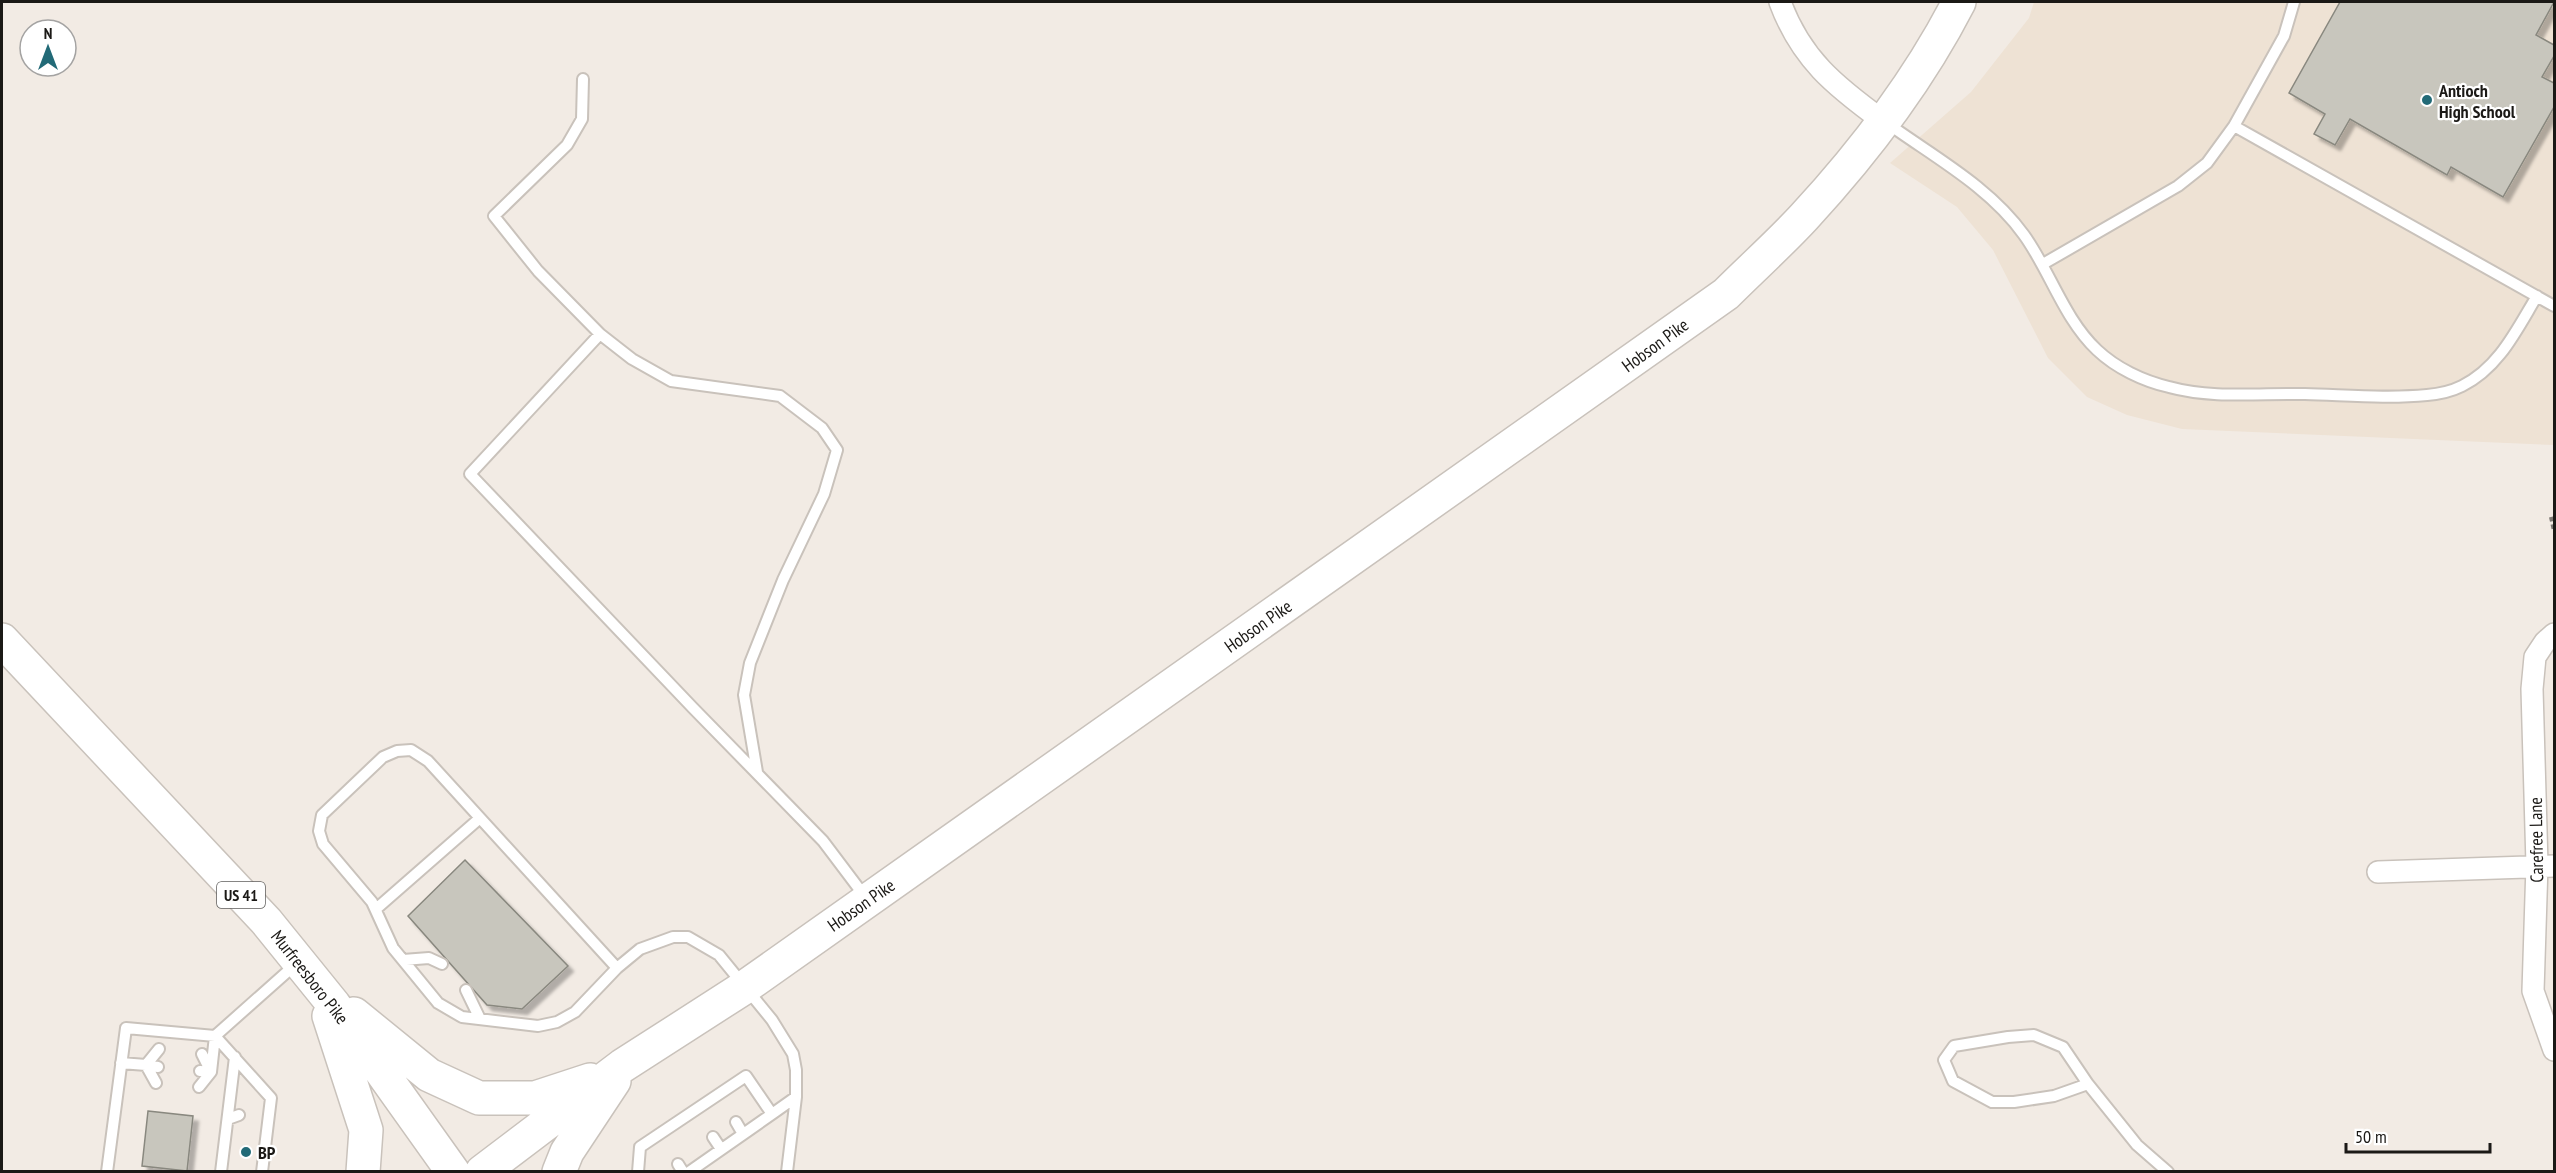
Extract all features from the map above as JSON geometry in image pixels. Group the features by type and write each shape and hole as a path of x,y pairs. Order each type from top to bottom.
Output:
{"main road":[{"name":"Hobson Pike","path":"483,1172 622,1066 745,987 1726,294 1804,217 1858,154 1909,85 1959,2"},
{"name":"Murfreesboro Pike","path":"2,640 266,921 308,974 453,1172"},
{"path":"308,974 429,1075 479,1098 534,1098 585,1082 622,1066"},
{"path":"308,974 366,1130 363,1172"},
{"path":"559,1172 567,1152 585,1128 622,1066"}],"street":[{"path":"1780,2 1809,58 1839,89 1883,121"},
{"name":"Carefree Lane","path":"2554,634 2540,650 2533,671 2546,866 2533,991 2554,1050"},
{"path":"2378,872 2546,866"}],"lane":[{"path":"2043,264 2178,186 2207,163 2234,126 2284,36 2294,2"},
{"path":"583,79 582,119 567,145 494,216 538,271 600,334 632,359 671,381 780,396 822,428 837,450 824,494 783,580 750,663 744,695 757,772"},
{"path":"1883,121 1998,205 2023,234 2043,264 2074,322 2096,350 2143,380 2193,392 2416,396 2443,393 2474,379 2493,362 2512,338 2536,296"},
{"path":"2234,126 2554,306"},
{"path":"600,334 470,474 823,841 868,900"},
{"path":"617,968 428,761 411,750 398,751 383,758 322,815 319,831 323,844 376,909 393,948 438,1003 462,1017 538,1026 557,1022 575,1012 617,968 640,948 673,937 688,937 719,955 772,1020 793,1054 796,1070 796,1097 788,1172"},
{"path":"376,909 480,818"},
{"path":"403,960 429,958 442,964"},
{"path":"107,1172 126,1028 215,1036 308,974"},
{"path":"466,990 480,1019"},
{"path":"2088,1084 2054,1096 2014,1102 1992,1102 1953,1081 1944,1060 1954,1046 2034,1035 2063,1047 2088,1084 2137,1145 2168,1172"},
{"path":"215,1036 271,1098 265,1108 260,1165"},
{"path":"199,1087 206,1071 215,1036"},
{"path":"156,1083 152,1066 159,1049"},
{"path":"202,1054 206,1071"},
{"path":"226,1171 224,1146 235,1057"},
{"path":"121,1064 152,1066"},
{"path":"641,1170 640,1147 661,1139 735,1090 746,1076 772,1114"},
{"path":"689,1172 796,1097"},
{"path":"752,1114 758,1124"},
{"path":"228,1119 239,1115"},
{"path":"736,1122 743,1134"},
{"path":"713,1137 721,1149"},
{"path":"224,1146 236,1143"},
{"path":"695,1153 702,1163"}],"path":[{"path":"2551,517 2554,531"}],"shaded area":[{"path":"2034,2 2554,2 2554,445 2182,429 2127,415 2087,397 2048,358 1993,250 1957,207 1890,163 1971,92 2029,18"}],"building":[{"name":"Antioch High School","path":"2340,2 2554,2 2536,35 2554,45 2554,56 2542,77 2554,83 2554,107 2503,197 2451,167 2447,175 2350,119 2335,145 2314,134 2325,114 2289,93"},
{"path":"465,860 568,966 522,1009 487,1005 408,916"},
{"path":"148,1111 193,1116 187,1171 142,1166"}],"place":[{"name":"Antioch High School","path":"2427,100"},
{"name":"BP","path":"246,1152"}]}
